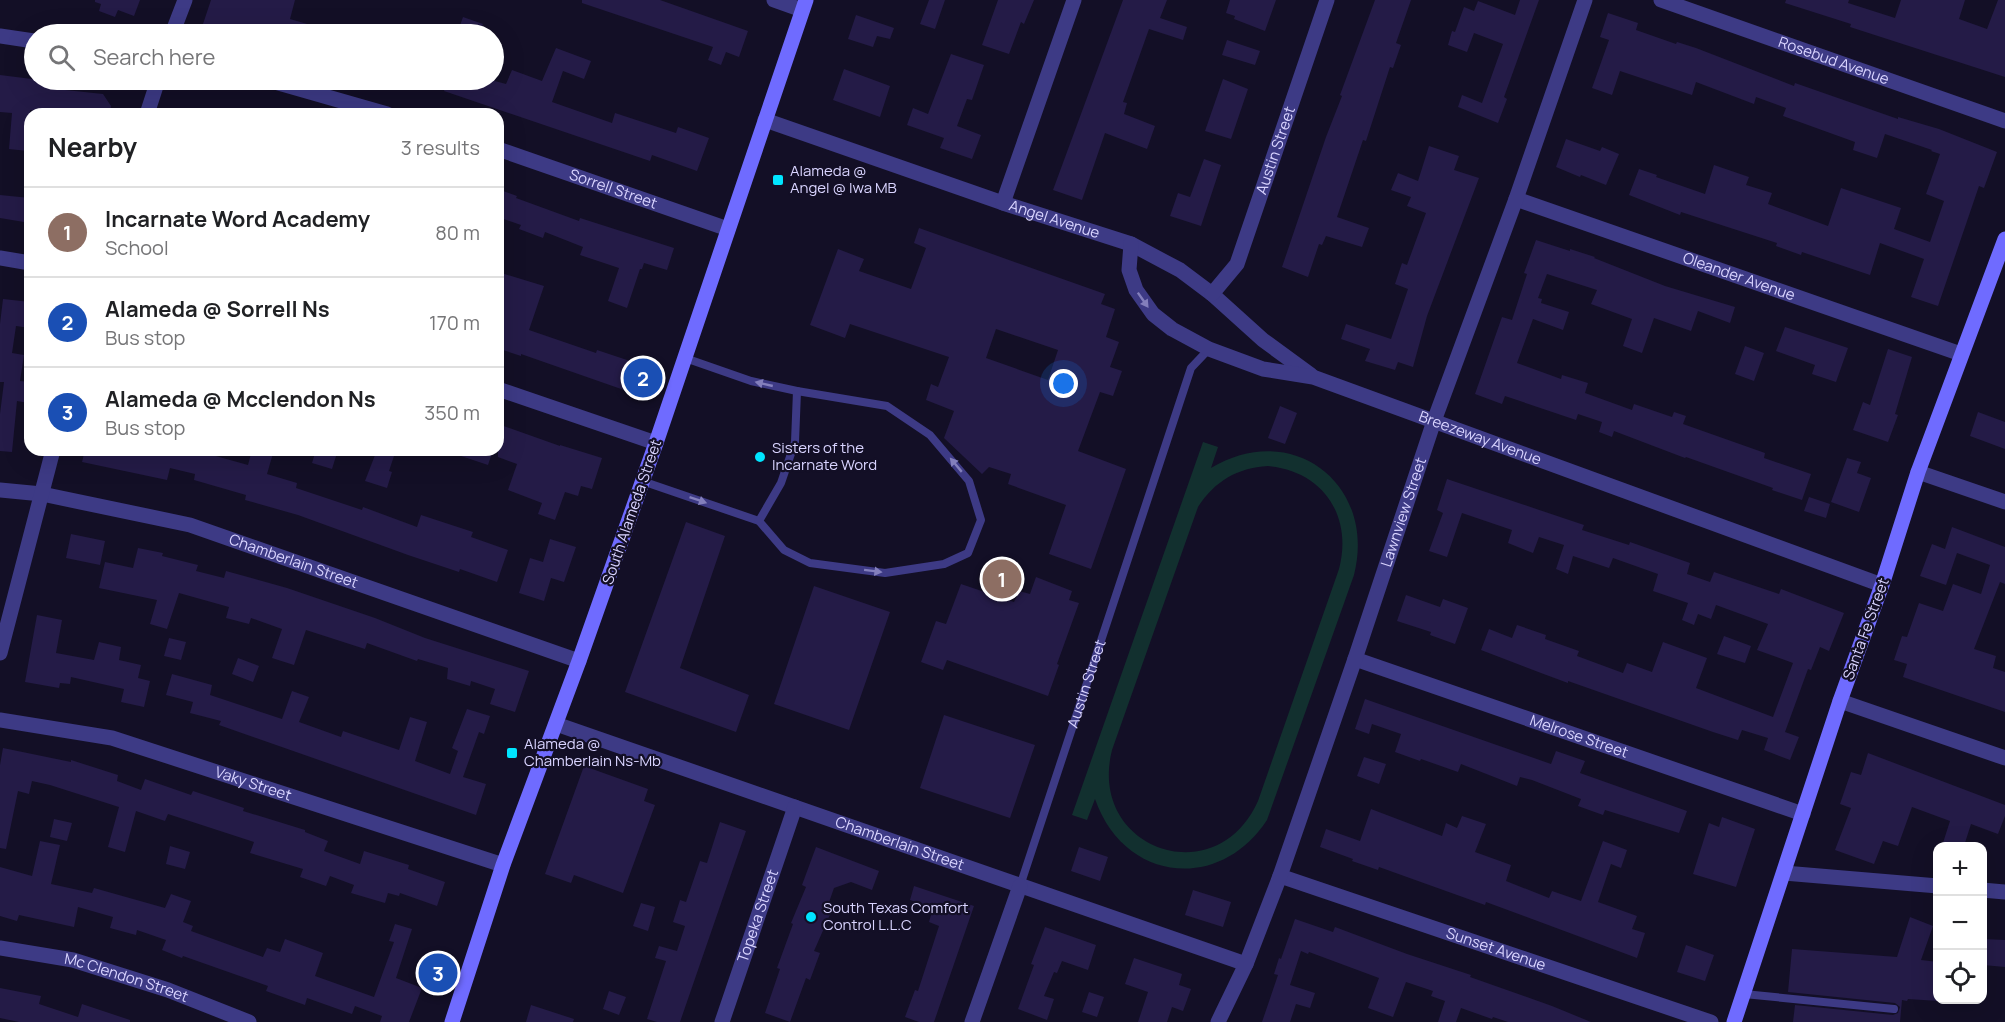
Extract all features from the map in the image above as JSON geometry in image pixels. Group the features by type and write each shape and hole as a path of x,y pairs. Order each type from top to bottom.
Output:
{"main road":[{"name":"South Alameda Street","path":"452,1022 503,865 579,661 656,443 804,5"},
{"name":"Santa Fe Street","path":"1734,1022 1918,472 2005,240"}],"street":[{"path":"176,24 185,0"},
{"path":"774,0 804,5"},
{"path":"1003,203 1074,0"},
{"name":"Austin Street","path":"1212,294 1237,264 1326,0"},
{"name":"Lawnview Street","path":"1218,1022 1246,964 1280,876 1434,421 1516,198 1585,0"},
{"name":"Rosebud Avenue","path":"1661,0 2005,121"},
{"path":"0,36 24,40"},
{"path":"149,108 155,90"},
{"path":"303,90 366,108"},
{"name":"Angel Avenue","path":"765,120 1003,203 1131,244 1180,270 1212,294 1263,340 1313,377"},
{"name":"Sorrell Street","path":"504,151 728,229"},
{"name":"Oleander Avenue","path":"1516,198 1961,354"},
{"name":"Breezeway Avenue","path":"1131,244 1130,270 1136,290 1153,314 1172,330 1209,349 1263,369 1313,377 1882,585"},
{"path":"0,258 24,262"},
{"path":"504,391 656,443"},
{"path":"0,653 52,456"},
{"path":"1918,472 2005,502"},
{"name":"Chamberlain Street","path":"0,490 42,494 190,525 579,661"},
{"name":"Melrose Street","path":"1355,659 1803,814"},
{"path":"1840,701 2005,758"},
{"name":"Vaky Street","path":"0,720 112,738 503,865"},
{"name":"Chamberlain Street","path":"556,724 1246,964"},
{"name":"Topeka Street","path":"722,1022 795,807"},
{"path":"1784,873 1933,886"},
{"name":"Sunset Avenue","path":"1280,876 1711,1022"},
{"name":"Austin Street","path":"972,1022 1020,886"},
{"path":"1987,890 2005,892"},
{"name":"Mc Clendon Street","path":"0,948 73,960 168,990 249,1022"}],"lane":[{"name":"Austin Street","path":"1020,886 1191,368 1209,349"},
{"path":"642,481 759,521 784,550 810,563 885,573 944,564 968,552 981,520 969,481 930,435 887,406 751,381 685,358"},
{"path":"759,521 781,483 795,442 797,391"},
{"path":"1744,994 1894,1009"}],"green space":[{"path":"1203,442 1218,447 1211,468 1241,455 1271,451 1298,456 1322,469 1340,488 1353,513 1358,542 1354,575 1267,820 1247,843 1224,859 1199,867 1174,868 1150,861 1127,848 1109,827 1095,799 1087,820 1072,815","holes":["1268,466 1304,477 1318,487 1337,514 1342,531 1339,569 1258,801 1239,830 1214,847 1187,852 1160,848 1136,834 1118,813 1109,784 1112,750 1198,507 1219,483 1237,473"]}],"building":[{"path":"95,0 140,0 134,16 118,10 115,17 99,11 101,4"},
{"path":"211,0 295,0 290,19 307,24 203,24"},
{"path":"582,0 660,0 748,31 739,57 726,52 721,65 708,60 713,47 582,3"},
{"path":"929,0 945,0 935,29 920,24"},
{"path":"998,0 1034,0 1024,24 1021,22 1009,54 982,45"},
{"path":"1123,0 1167,0 1160,18 1187,27 1183,40 1149,29 1123,102 1127,103 1124,114 1155,126 1147,149 1105,133 1082,200 1053,190"},
{"path":"1230,0 1276,0 1265,31 1234,19 1235,16 1226,13"},
{"path":"1375,0 1411,0 1396,43 1401,45 1393,68 1390,67 1366,141 1363,140 1337,217 1369,228 1362,247 1326,236 1322,245 1319,244 1308,277 1282,267 1342,96 1340,95"},
{"path":"1520,0 1539,0 1504,97 1507,99 1498,123 1458,107 1462,95 1482,103 1503,44 1474,33 1467,52 1448,45 1464,7 1474,11 1478,1 1515,15"},
{"path":"1786,0 1849,0 1848,3 1895,18 1901,0 1965,0 1959,19 1987,29 1998,0 2005,0 2005,77 1850,27 1851,24 1785,3"},
{"path":"1608,13 1638,23 1636,30 1676,44 1677,42 1696,48 1794,86 1795,83 1898,119 1898,117 1939,129 1997,152 1984,188 1979,186 1938,306 1911,297 1924,259 1880,243 1870,275 1802,252 1801,255 1776,246 1777,243 1681,212 1680,215 1629,195 1639,169 1705,194 1714,165 1749,177 1746,185 1772,193 1768,204 1828,226 1841,188 1901,208 1894,229 1930,242 1944,201 1926,194 1940,154 1885,134 1877,158 1853,150 1855,142 1783,116 1786,108 1756,97 1754,104 1696,82 1692,95 1620,71 1612,95 1592,88 1609,40 1600,37"},
{"path":"856,15 894,28 890,39 877,36 873,47 848,39"},
{"path":"463,17 483,24 461,24"},
{"path":"1227,40 1260,51 1255,65 1222,55"},
{"path":"556,48 591,61 584,79 563,71 552,102 612,123 615,113 676,133 678,127 709,138 697,171 652,155 650,161 504,111 504,108 494,108 444,91 504,90 504,83 506,84 512,70 542,81"},
{"path":"951,54 984,65 972,100 967,99 957,126 981,135 972,159 940,148 944,138 907,125 913,108 928,114"},
{"path":"844,69 890,86 880,117 833,100"},
{"path":"0,75 24,78 24,90 65,90 103,94 111,106 111,108 24,108 24,151 9,149 12,113 0,112"},
{"path":"1223,79 1248,89 1231,139 1205,131"},
{"path":"1566,139 1600,151 1602,147 1619,154 1606,185 1556,167"},
{"path":"1429,146 1459,156 1454,170 1479,178 1427,316 1413,367 1398,362 1395,370 1365,361 1370,349 1341,339 1346,324 1391,339 1408,289 1395,284 1402,263 1407,265 1426,213 1407,206 1411,197 1391,190 1398,173 1418,181"},
{"path":"1204,159 1221,165 1201,226 1170,216 1178,193 1190,197"},
{"path":"504,191 517,196 516,198 579,221 580,218 674,248 667,270 644,263 627,308 608,301 619,268 580,255 583,247 545,232 543,238 519,229 521,225 504,219"},
{"path":"0,195 24,197 24,222 0,218"},
{"path":"919,228 1105,294 1101,304 1115,309 1106,337 1119,342 1110,367 1122,371 1113,396 1100,392 1078,451 1126,469 1091,569 1049,554 1066,505 1008,484 1011,474 989,467 982,474 944,438 954,411 926,400 931,384 938,387 949,357 850,324 845,338 810,325 838,249 864,259 859,271 911,289 926,248 914,243","holes":["996,329 1058,350 1048,380 986,358"]},
{"path":"1536,240 1595,257 1665,286 1735,307 1730,323 1698,311 1691,331 1654,318 1642,353 1623,346 1632,319 1591,304 1597,290 1547,274 1538,298 1542,299 1541,303 1569,312 1563,330 1533,319 1517,363 1561,379 1562,375 1588,383 1585,393 1632,410 1634,404 1672,417 1674,412 1686,416 1683,424 1765,453 1764,458 1811,474 1802,500 1614,431 1612,437 1599,432 1602,422 1578,414 1576,420 1505,396 1502,404 1475,394 1502,317 1512,320 1527,274 1524,273"},
{"path":"504,274 544,286 529,330 596,353 597,350 633,362 624,390 521,354 521,356 504,350"},
{"path":"3,299 24,301 24,327 16,326 12,353 24,355 20,381 24,381 24,402 17,401 12,452 0,451 0,414 4,382 0,382 0,324"},
{"path":"1785,327 1848,348 1836,382 1812,374 1815,365 1776,351"},
{"path":"1745,346 1764,353 1754,381 1735,374"},
{"path":"1888,349 1912,357 1895,414 1898,415 1888,442 1853,430 1863,402 1870,405"},
{"path":"1280,406 1297,413 1285,444 1268,438"},
{"path":"1978,412 2005,422 2005,449 1970,436"},
{"path":"504,426 602,458 592,489 581,486 578,496 565,492 555,520 538,514 542,503 508,490 517,464 498,457 504,456"},
{"path":"84,456 216,456 248,465 250,456 272,456 267,474 297,483 296,488 362,510 363,507 417,527 421,515 473,532 471,537 508,550 497,582 460,569 459,572 298,515 245,500 246,495 194,480 195,474 170,468 167,480 82,462"},
{"path":"314,456 336,456 332,469 312,463"},
{"path":"375,456 394,456 387,488 365,481"},
{"path":"461,456 491,456 488,465"},
{"path":"1847,458 1861,462 1857,473 1871,478 1859,512 1831,502"},
{"path":"1447,479 1584,525 1582,530 1629,545 1630,542 1690,563 1687,574 1710,582 1714,572 1779,594 1781,589 1844,613 1829,651 1820,647 1811,670 1808,669 1785,732 1799,737 1790,760 1764,750 1768,738 1742,730 1738,740 1568,681 1568,683 1481,650 1489,629 1512,638 1517,625 1546,635 1545,639 1579,651 1577,656 1623,673 1627,663 1652,672 1663,642 1707,658 1696,688 1773,717 1793,663 1757,650 1768,624 1716,605 1711,619 1698,614 1694,625 1682,620 1688,603 1653,591 1658,574 1613,558 1609,568 1573,556 1568,574 1556,569 1564,545 1539,537 1533,553 1508,543 1512,530 1462,513 1447,557 1429,551 1443,513 1437,510"},
{"path":"1809,497 1830,504 1826,518 1804,511"},
{"path":"686,522 725,536 680,668 749,695 736,732 625,692"},
{"path":"1952,527 2005,547 2005,584 2000,582 1974,649 1996,656 1993,668 2005,672 2005,712 1903,677 1907,664 1894,660 1902,636 1907,637 1919,603 1943,611 1953,584 1981,594 1990,565 1957,553 1946,585 1920,576 1932,544 1945,549"},
{"path":"71,534 105,541 100,565 66,558"},
{"path":"550,539 576,547 564,582 551,578 544,601 519,593 530,558 543,562"},
{"path":"138,548 163,553 162,556 198,565 196,571 224,578 226,571 287,588 425,638 529,671 515,712 490,704 495,689 471,681 470,686 447,679 448,668 418,659 417,661 367,643 365,649 306,630 294,665 272,658 282,629 251,618 249,624 226,618 229,607 179,593 167,629 150,624 157,600 99,588 105,562 133,568"},
{"path":"1036,577 1072,591 1069,600 1079,603 1048,696 947,660 943,670 921,662 936,621 946,624 961,584 1014,602 1019,591 1030,594"},
{"path":"814,586 890,612 849,730 774,704"},
{"path":"1406,595 1440,607 1443,599 1468,608 1455,644 1430,635 1431,632 1397,621"},
{"path":"37,615 62,620 56,653 94,660 99,642 121,647 119,660 141,665 138,678 150,681 144,707 121,702 124,689 71,677 70,684 60,683 59,688 25,682"},
{"path":"1724,636 1751,646 1745,663 1717,654"},
{"path":"169,638 186,642 181,660 164,656"},
{"path":"238,658 259,666 253,682 232,674"},
{"path":"172,674 212,685 210,695 282,719 292,691 309,697 299,722 341,737 343,731 399,750 410,717 427,722 415,761 450,774 458,751 452,748 467,709 490,716 484,734 479,732 463,777 486,784 476,815 219,725 221,721 190,713 193,702 166,695"},
{"path":"1365,699 1551,764 1556,751 1585,761 1580,773 1687,811 1679,833 1605,810 1603,815 1578,806 1581,799 1532,780 1520,777 1517,786 1461,764 1458,772 1395,752 1401,734 1372,724 1369,734 1355,729"},
{"path":"944,715 1035,745 1010,818 920,788"},
{"path":"3,748 71,762 71,760 118,775 117,781 141,790 145,779 191,795 193,791 244,808 243,811 305,830 305,832 328,841 324,851 360,864 364,851 409,865 408,869 445,882 437,906 400,893 399,896 388,893 385,903 351,893 354,885 330,876 326,886 300,877 303,869 250,853 254,842 168,814 165,821 136,811 125,852 108,847 119,807 32,781 29,794 18,791 6,849 0,848 0,765"},
{"path":"1868,753 2005,805 2005,816 1998,834 1971,824 1965,842 1943,842 1950,821 1912,807 1898,846 1883,841 1874,864 1835,850 1851,808 1840,804 1851,772 1861,775"},
{"path":"1364,757 1386,764 1379,784 1357,776"},
{"path":"584,766 648,789 644,801 655,805 623,893 574,875 571,883 545,874"},
{"path":"1371,809 1442,836 1446,823 1457,828 1462,816 1486,824 1475,852 1511,865 1506,881 1549,898 1552,891 1581,901 1603,841 1627,850 1621,868 1611,864 1598,902 1637,916 1632,929 1645,933 1637,958 1486,902 1485,905 1379,867 1378,870 1320,847 1326,829 1360,841"},
{"path":"1722,817 1755,829 1736,887 1693,874 1709,823 1719,827"},
{"path":"54,819 72,823 67,841 50,837"},
{"path":"720,822 746,831 680,1022 657,1022 647,1019 666,961 655,958 659,946 677,951 685,926 673,922 680,900 686,902 700,861 707,863"},
{"path":"40,841 60,845 51,884 92,893 94,888 165,908 171,894 191,901 183,922 193,926 191,931 263,957 267,948 280,952 285,939 323,953 315,976 374,997 394,942 389,941 395,924 412,929 396,978 422,988 409,1022 380,1022 382,1016 355,1006 352,1014 307,998 305,1005 266,991 268,986 162,950 166,940 137,930 136,935 110,928 113,917 78,907 74,927 19,915 17,921 0,916 0,867 32,876"},
{"path":"170,846 190,852 185,869 166,864"},
{"path":"816,847 879,871 872,890 851,882 834,888 827,908 832,910 814,951 820,953 810,980 806,978 790,1022 765,1013 780,969 777,968 793,924 791,923 806,887 802,885"},
{"path":"1079,847 1108,857 1100,881 1071,871"},
{"path":"914,886 974,906 934,1022 919,1022 905,1017 915,990 918,991 939,926 929,922 933,908 910,900"},
{"path":"1193,890 1231,902 1223,927 1185,915"},
{"path":"641,903 655,907 648,931 633,926"},
{"path":"1910,917 1933,926 1921,960 1933,961 1933,1001 1902,1000 1900,1022 1793,1022 1795,1005 1893,1015 1898,1013 1900,1007 1895,1003 1788,992 1792,949 1897,957"},
{"path":"1295,919 1333,932 1335,927 1471,975 1470,977 1591,1022 1508,1022 1461,1008 1456,1022 1438,1022 1445,1001 1431,996 1433,991 1406,982 1393,1017 1368,1008 1379,978 1301,951 1290,985 1315,993 1310,1008 1296,1004 1290,1022 1262,1022 1278,975 1274,974 1279,958 1281,959"},
{"path":"1045,927 1096,945 1088,970 1062,961 1057,973 1054,972 1044,996 1054,999 1047,1020 1018,1009"},
{"path":"1987,939 2005,940 2005,967 1987,965"},
{"path":"1686,945 1714,955 1705,981 1677,972"},
{"path":"1134,958 1182,974 1179,985 1191,989 1183,1011 1172,1007 1167,1022 1138,1022 1148,992 1125,984"},
{"path":"0,988 41,996 39,1004 78,1017 82,1004 130,1020 130,1022 19,1022 0,1018"},
{"path":"609,991 626,997 619,1015 603,1009"},
{"path":"1089,992 1104,997 1097,1017 1082,1012"},
{"path":"531,1005 574,1019 573,1022 526,1022"}],"place":[{"name":"Alameda @ Angel @ Iwa MB","path":"778,180"},
{"name":"Alameda @ Sorrell Ns","path":"643,378"},
{"name":"Sisters of the Incarnate Word","path":"760,457"},
{"name":"Incarnate Word Academy","path":"1002,579"},
{"name":"Alameda @ Chamberlain Ns-Mb","path":"512,753"},
{"name":"South Texas Comfort Control L.L.C","path":"811,917"},
{"name":"Alameda @ Mcclendon Ns","path":"438,973"}]}
